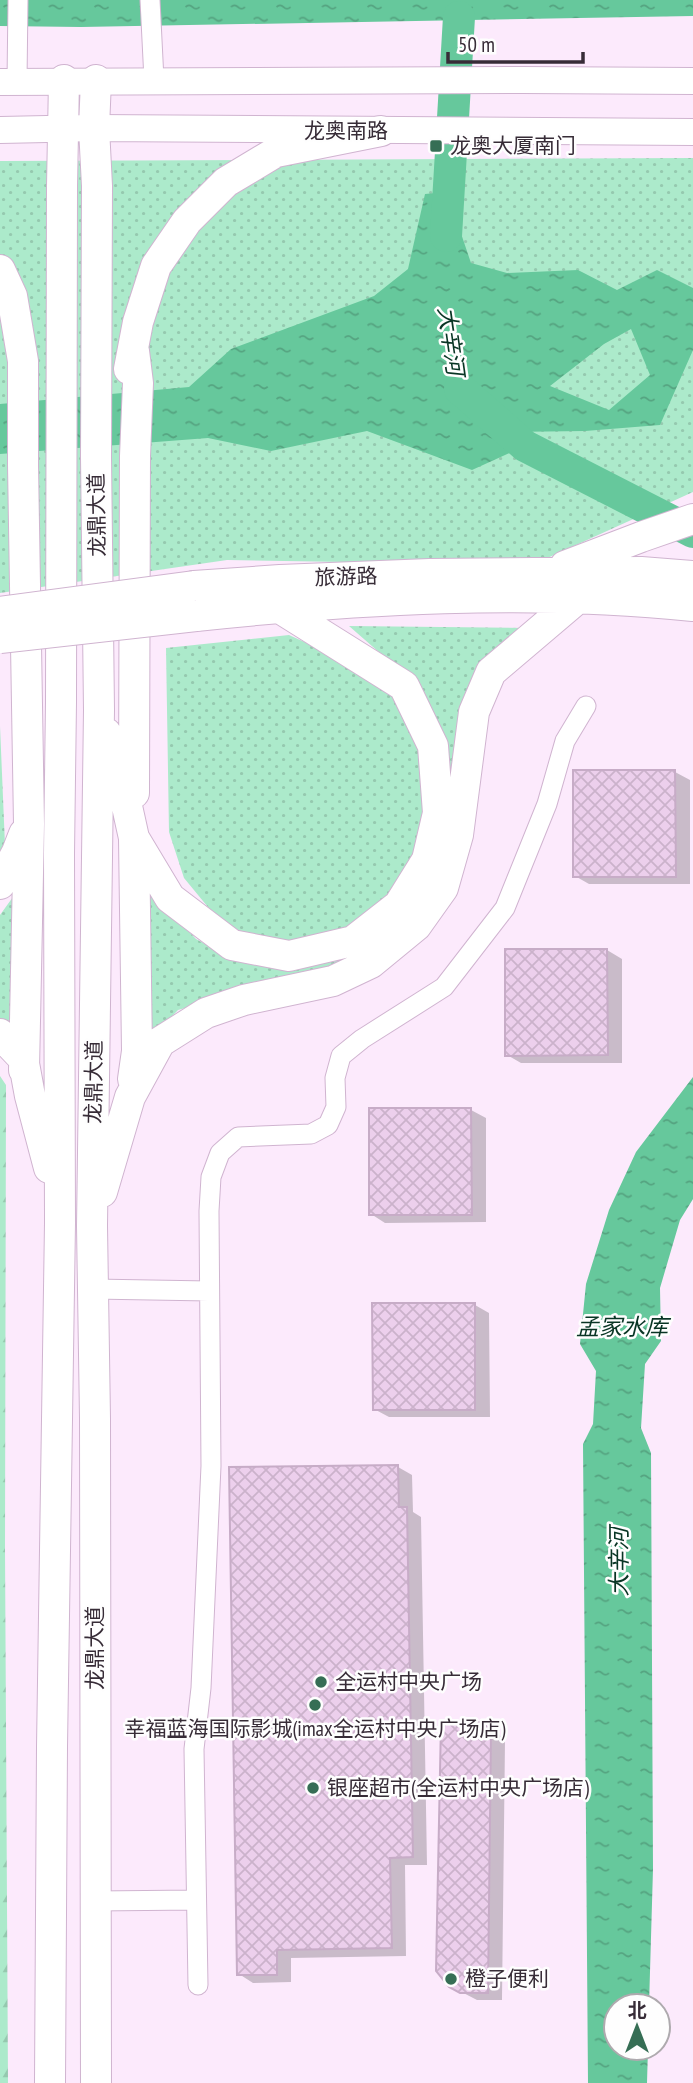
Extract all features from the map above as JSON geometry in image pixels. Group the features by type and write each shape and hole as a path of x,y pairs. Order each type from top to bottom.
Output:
{"main road":[{"name":"龙鼎大道","path":"50,2083 60,1223 61,702 50,472 62,343 64,80"},
{"path":"92,1226 130,1097 137,1051 134,838 135,456 119,385 97,186 94,128 96,80"},
{"path":"8,82 693,81"},
{"name":"龙奥南路","path":"0,130 94,128 693,132"},
{"path":"119,385 134,351 138,322 156,266 187,221 226,182 276,152 382,131"},
{"path":"0,270 12,296 30,394 50,472 29,824 24,1070"},
{"name":"龙鼎大道","path":"96,2083 95,1418 92,1226 99,710 97,488 100,455 119,385"},
{"path":"545,574 693,519"},
{"name":"旅游路","path":"0,612 194,586 430,574 545,574 643,586 693,606"},
{"name":"旅游路","path":"0,638 278,607 433,599 578,598 693,576"},
{"path":"130,1097 160,1042 206,1013 244,1000 333,981 371,963 416,926 443,888 458,835 474,712 491,672 578,598"},
{"path":"99,710 121,779 134,838 170,898 232,945 289,956 353,941 399,905 427,860 438,813 433,746 404,686 278,607"},
{"path":"0,884 29,824 61,702"},
{"path":"0,1034 23,1058 60,1223"}],"street":[{"path":"8,82 18,32 18,0"},
{"path":"150,0 154,80"},
{"path":"198,1985 194,1749 201,1688 211,1466 211,1177 220,1153 238,1137 311,1134 328,1125 336,1107 335,1078 341,1056 362,1039 444,988 505,908 547,804 565,740 586,706"},
{"path":"93,1289 209,1291"},
{"path":"95,1901 196,1900"}],"green space":[{"path":"693,158 693,492 532,565 227,560 0,593 0,161"},
{"path":"349,626 529,628 485,666 452,805 366,958 178,1010 152,1037 147,887 196,939 220,952 285,965 333,962 368,947 448,786 404,674"},
{"path":"289,635 353,664 395,697 418,742 425,804 416,856 391,894 346,932 286,942 251,937 217,918 184,878 169,832 166,648"},
{"path":"0,726 6,869 0,875"},
{"path":"18,890 17,1035 0,1022 0,915"},
{"path":"0,1076 6,1085 8,2083 0,2083"}],"water":[{"path":"0,0 693,0 693,16 81,27 0,26"},
{"path":"447,192 471,263 507,273 578,270 617,290 657,270 693,288 693,350 660,425 585,431 508,432 525,446 472,470 367,431 271,451 208,438 0,454 0,404 189,387 231,349 374,296 408,269 425,194","holes":["631,329 650,375 609,410 550,386 604,344"]},
{"name":"孟家水库","path":"693,1077 693,1199 680,1220 660,1288 661,1341 645,1364 641,1428 651,1453 653,1869 649,1992 602,1992 602,2062 648,2062 647,2083 588,2083 583,1444 593,1424 596,1371 580,1344 586,1284 609,1210 636,1152"}],"building":[{"path":"573,770 675,770 676,877 573,877"},
{"path":"505,949 607,949 608,1055 505,1056"},
{"path":"369,1108 471,1108 472,1215 369,1215"},
{"path":"372,1303 475,1303 475,1410 373,1410"},
{"name":"全运村中央广场","path":"398,1465 399,1507 407,1507 413,1857 390,1858 392,1948 277,1950 277,1975 237,1975 229,1467"},
{"path":"441,1722 482,1722 491,1731 488,1993 460,1993 449,1987 436,1971"}],"waterway":[{"name":"大辛河","path":"446,236 459,17"},
{"name":"大辛河","path":"460,389 525,446 693,532"}],"place":[{"name":"龙奥大厦南门","path":"436,146"},
{"name":"全运村中央广场","path":"321,1682"},
{"name":"幸福蓝海国际影城(imax全运村中央广场店)","path":"315,1705"},
{"name":"银座超市(全运村中央广场店)","path":"313,1788"},
{"name":"橙子便利","path":"451,1979"}]}
